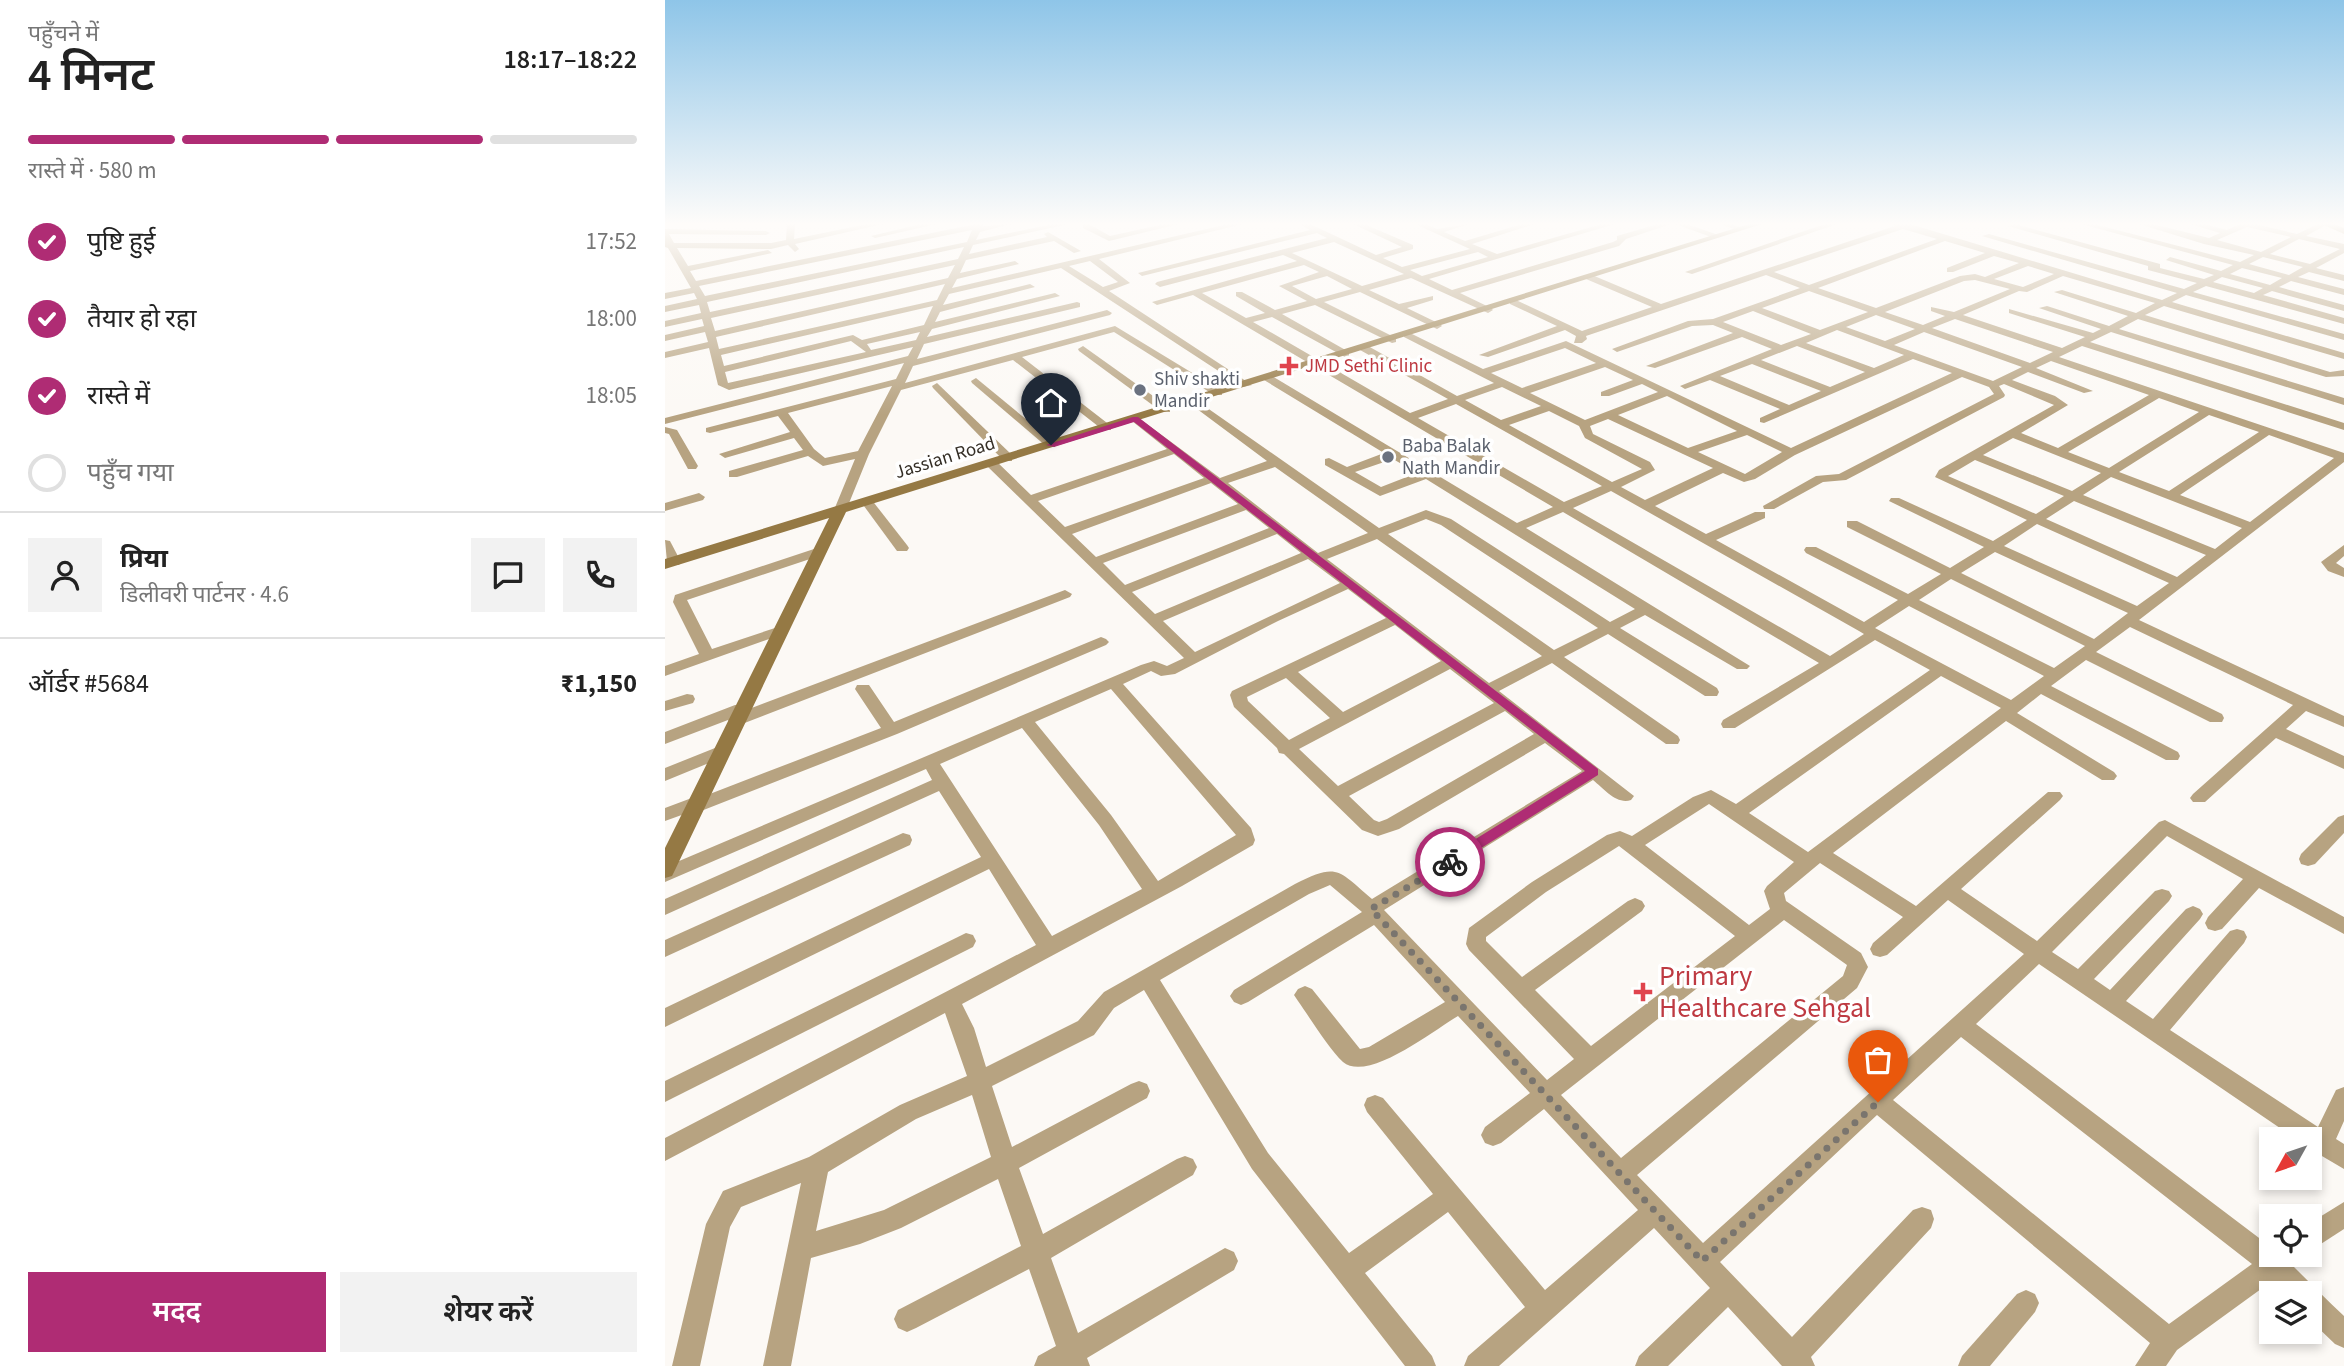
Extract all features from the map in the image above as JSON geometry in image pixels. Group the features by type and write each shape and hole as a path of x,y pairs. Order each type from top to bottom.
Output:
{"street":[{"path":"696,288 711,332 723,385 733,387 1077,305"},
{"path":"665,309 716,288"},
{"path":"665,296 733,288"},
{"path":"665,355 711,332 863,288"},
{"path":"665,324 711,332 909,288"},
{"path":"667,862 840,510 863,454 948,288"},
{"path":"941,302 988,288"},
{"path":"665,338 941,302 1026,288"},
{"path":"1096,288 1247,384"},
{"path":"1101,291 1111,288"},
{"path":"1157,302 1210,288"},
{"path":"1287,288 1392,340"},
{"path":"1243,322 1365,288"},
{"path":"1440,288 1488,310"},
{"path":"1451,293 1469,288"},
{"name":"Jassian Road","path":"669,563 1558,288"},
{"path":"1613,288 1659,307"},
{"path":"1513,302 1581,334 1721,288"},
{"path":"1616,349 1691,323 1714,322 1808,288 2088,391"},
{"path":"1685,386 1939,288"},
{"path":"2008,288 2027,290 2032,288"},
{"path":"2112,288 2343,356"},
{"path":"2166,288 2344,337"},
{"path":"1998,382 2195,288"},
{"path":"2226,288 2344,321"},
{"path":"2255,296 2271,288 2344,308"},
{"path":"2323,288 2344,294"},
{"path":"1360,289 1437,326"},
{"path":"1885,345 2015,290"},
{"path":"1194,292 1831,663"},
{"path":"2059,292 2330,375 2344,373"},
{"path":"1239,294 1345,354"},
{"path":"2314,313 2344,294"},
{"path":"861,343 1055,296"},
{"path":"1399,307 1430,298"},
{"path":"1753,308 1821,334"},
{"path":"2044,308 2344,402"},
{"path":"1934,309 2063,352"},
{"path":"2012,311 2094,337"},
{"path":"665,421 1107,313"},
{"path":"1714,322 1781,349"},
{"path":"1483,355 1565,327"},
{"path":"1837,327 1962,373 2051,398 2062,405 1943,472 1941,477 2178,582"},
{"path":"710,430 1117,330 1218,394"},
{"path":"1482,373 1580,340 1581,334"},
{"path":"1651,366 1743,334"},
{"path":"1407,335 1584,424 1667,393"},
{"path":"720,370 856,338 871,354"},
{"path":"1798,343 1875,372"},
{"path":"2082,343 2344,428"},
{"path":"1566,345 1791,452"},
{"path":"1364,348 1941,669 2108,776"},
{"path":"1083,349 1165,410"},
{"path":"1764,421 1913,355"},
{"path":"1014,356 1107,428"},
{"path":"2050,358 2344,457"},
{"path":"1752,360 1830,391"},
{"path":"1522,393 1605,363"},
{"path":"1608,415 1721,469 1747,478 1791,452 1962,373"},
{"path":"1710,376 1789,409"},
{"path":"1268,378 1742,666"},
{"path":"976,381 1051,445"},
{"path":"1605,394 1641,381"},
{"path":"1706,539 1820,479 1842,477 2000,395 1998,382"},
{"path":"1409,417 1503,383"},
{"path":"937,386 1008,458"},
{"path":"2059,453 2158,394"},
{"path":"1193,401 1672,740"},
{"path":"1500,424 1550,407"},
{"path":"1729,724 1831,663 1909,600 2208,411"},
{"path":"781,412 810,452 823,462 863,454"},
{"path":"1136,419 1625,796"},
{"path":"1516,528 1647,472 1649,468 1589,436 1584,424"},
{"path":"728,426 743,449"},
{"path":"665,430 673,432 692,466"},
{"path":"1686,452 1747,430"},
{"path":"2170,496 2268,432"},
{"path":"2011,433 2252,527"},
{"path":"725,454 797,434"},
{"path":"1031,499 1175,450"},
{"path":"733,474 810,452"},
{"path":"1345,472 1394,454"},
{"path":"1973,455 2216,554"},
{"path":"1619,1175 1850,982 1856,973 1858,967 1854,959 1778,905 1774,891 1814,857 2344,457"},
{"path":"1065,532 1276,462"},
{"path":"1329,462 1380,492 1427,474"},
{"path":"991,463 1195,660"},
{"path":"1646,505 1721,469"},
{"path":"665,508 699,498"},
{"path":"1895,500 1994,546 2344,722"},
{"path":"867,502 902,548"},
{"path":"1094,562 1246,505"},
{"path":"1153,620 1420,516 1436,516 1711,692"},
{"path":"1852,524 1951,574 2216,718"},
{"path":"1124,590 1277,529"},
{"path":"665,544 669,563"},
{"path":"2344,549 2328,562 2333,568 2344,573"},
{"path":"1811,550 2055,675"},
{"path":"708,656 680,598 820,551"},
{"path":"665,875 1146,668 1154,666 1166,672 1195,660 1264,622 1348,584"},
{"path":"665,737 738,715 1065,594"},
{"path":"1488,691 1645,609"},
{"path":"1396,619 1241,692 1238,699 1285,749 1368,825 1378,829 1385,827 1546,735"},
{"path":"665,671 781,630"},
{"path":"665,815 891,730 1101,642"},
{"path":"1285,749 1451,662"},
{"path":"1737,812 1941,669"},
{"path":"1287,671 1341,719"},
{"path":"665,1150 1238,847 1247,837 1113,682"},
{"path":"2040,687 2172,756"},
{"path":"863,689 891,730"},
{"path":"665,706 687,699"},
{"path":"1335,796 1505,704"},
{"path":"2199,798 2304,704"},
{"path":"1024,720 1105,820 1154,891"},
{"path":"2273,730 2344,764"},
{"path":"665,775 720,752"},
{"path":"930,762 1048,946"},
{"path":"1241,996 1594,772"},
{"path":"665,907 943,782"},
{"path":"1632,845 1705,797 1714,796 1917,916"},
{"path":"1880,949 2055,796"},
{"path":"2308,859 2344,822"},
{"path":"1702,1261 2038,953 2165,827 2344,926"},
{"path":"1590,1060 1476,944 1476,934 1539,887 1614,839 1620,838 1749,936"},
{"path":"665,949 903,840"},
{"path":"665,1018 993,859"},
{"path":"686,1366 718,1224 727,1204 742,1193 817,1166 908,1112 978,1082 1086,1028 1095,1020 1105,1002 1322,878 1338,879 1373,912 1796,1361 1922,1219"},
{"path":"2215,923 2256,878"},
{"path":"1948,890 2298,1127"},
{"path":"2079,981 2162,896"},
{"path":"1520,990 1635,906"},
{"path":"1493,1135 1784,909"},
{"path":"2112,1002 2193,914"},
{"path":"2155,1032 2237,937"},
{"path":"665,1092 966,941"},
{"path":"1148,978 1260,1161 1422,1366"},
{"path":"1305,995 1352,1056 1360,1059 1374,1056 1459,1004"},
{"path":"949,999 963,1028 1005,1163 1038,1251 1065,1362 1225,1261"},
{"path":"1961,1025 2259,1244"},
{"path":"801,1248 860,1232 892,1219 1005,1163 1139,1091"},
{"path":"2344,1097 2322,1143 2344,1158"},
{"path":"1878,1102 2168,1341"},
{"path":"1375,1105 1543,1309"},
{"path":"777,1366 817,1166"},
{"path":"907,1319 1038,1251 1185,1167"},
{"path":"1347,1270 1450,1196"},
{"path":"1478,1366 1654,1212"},
{"path":"2322,1230 2344,1214"},
{"path":"2149,1366 2168,1341 2268,1267"},
{"path":"1649,1366 1728,1289"},
{"path":"1972,1366 2026,1303"},
{"path":"2322,1313 2344,1335"}],"way so far":[{"path":"1450,862 1371,909 1702,1261 1878,1102"}],"place":[{"name":"JMD Sethi Clinic","path":"1289,366"},
{"name":"Shiv shakti Mandir","path":"1140,390"},
{"name":"Baba Balak Nath Mandir","path":"1388,457"},
{"name":"Primary Healthcare Sehgal","path":"1643,992"}],"route":[{"path":"1051,445 1136,419 1594,772 1450,862"}]}
